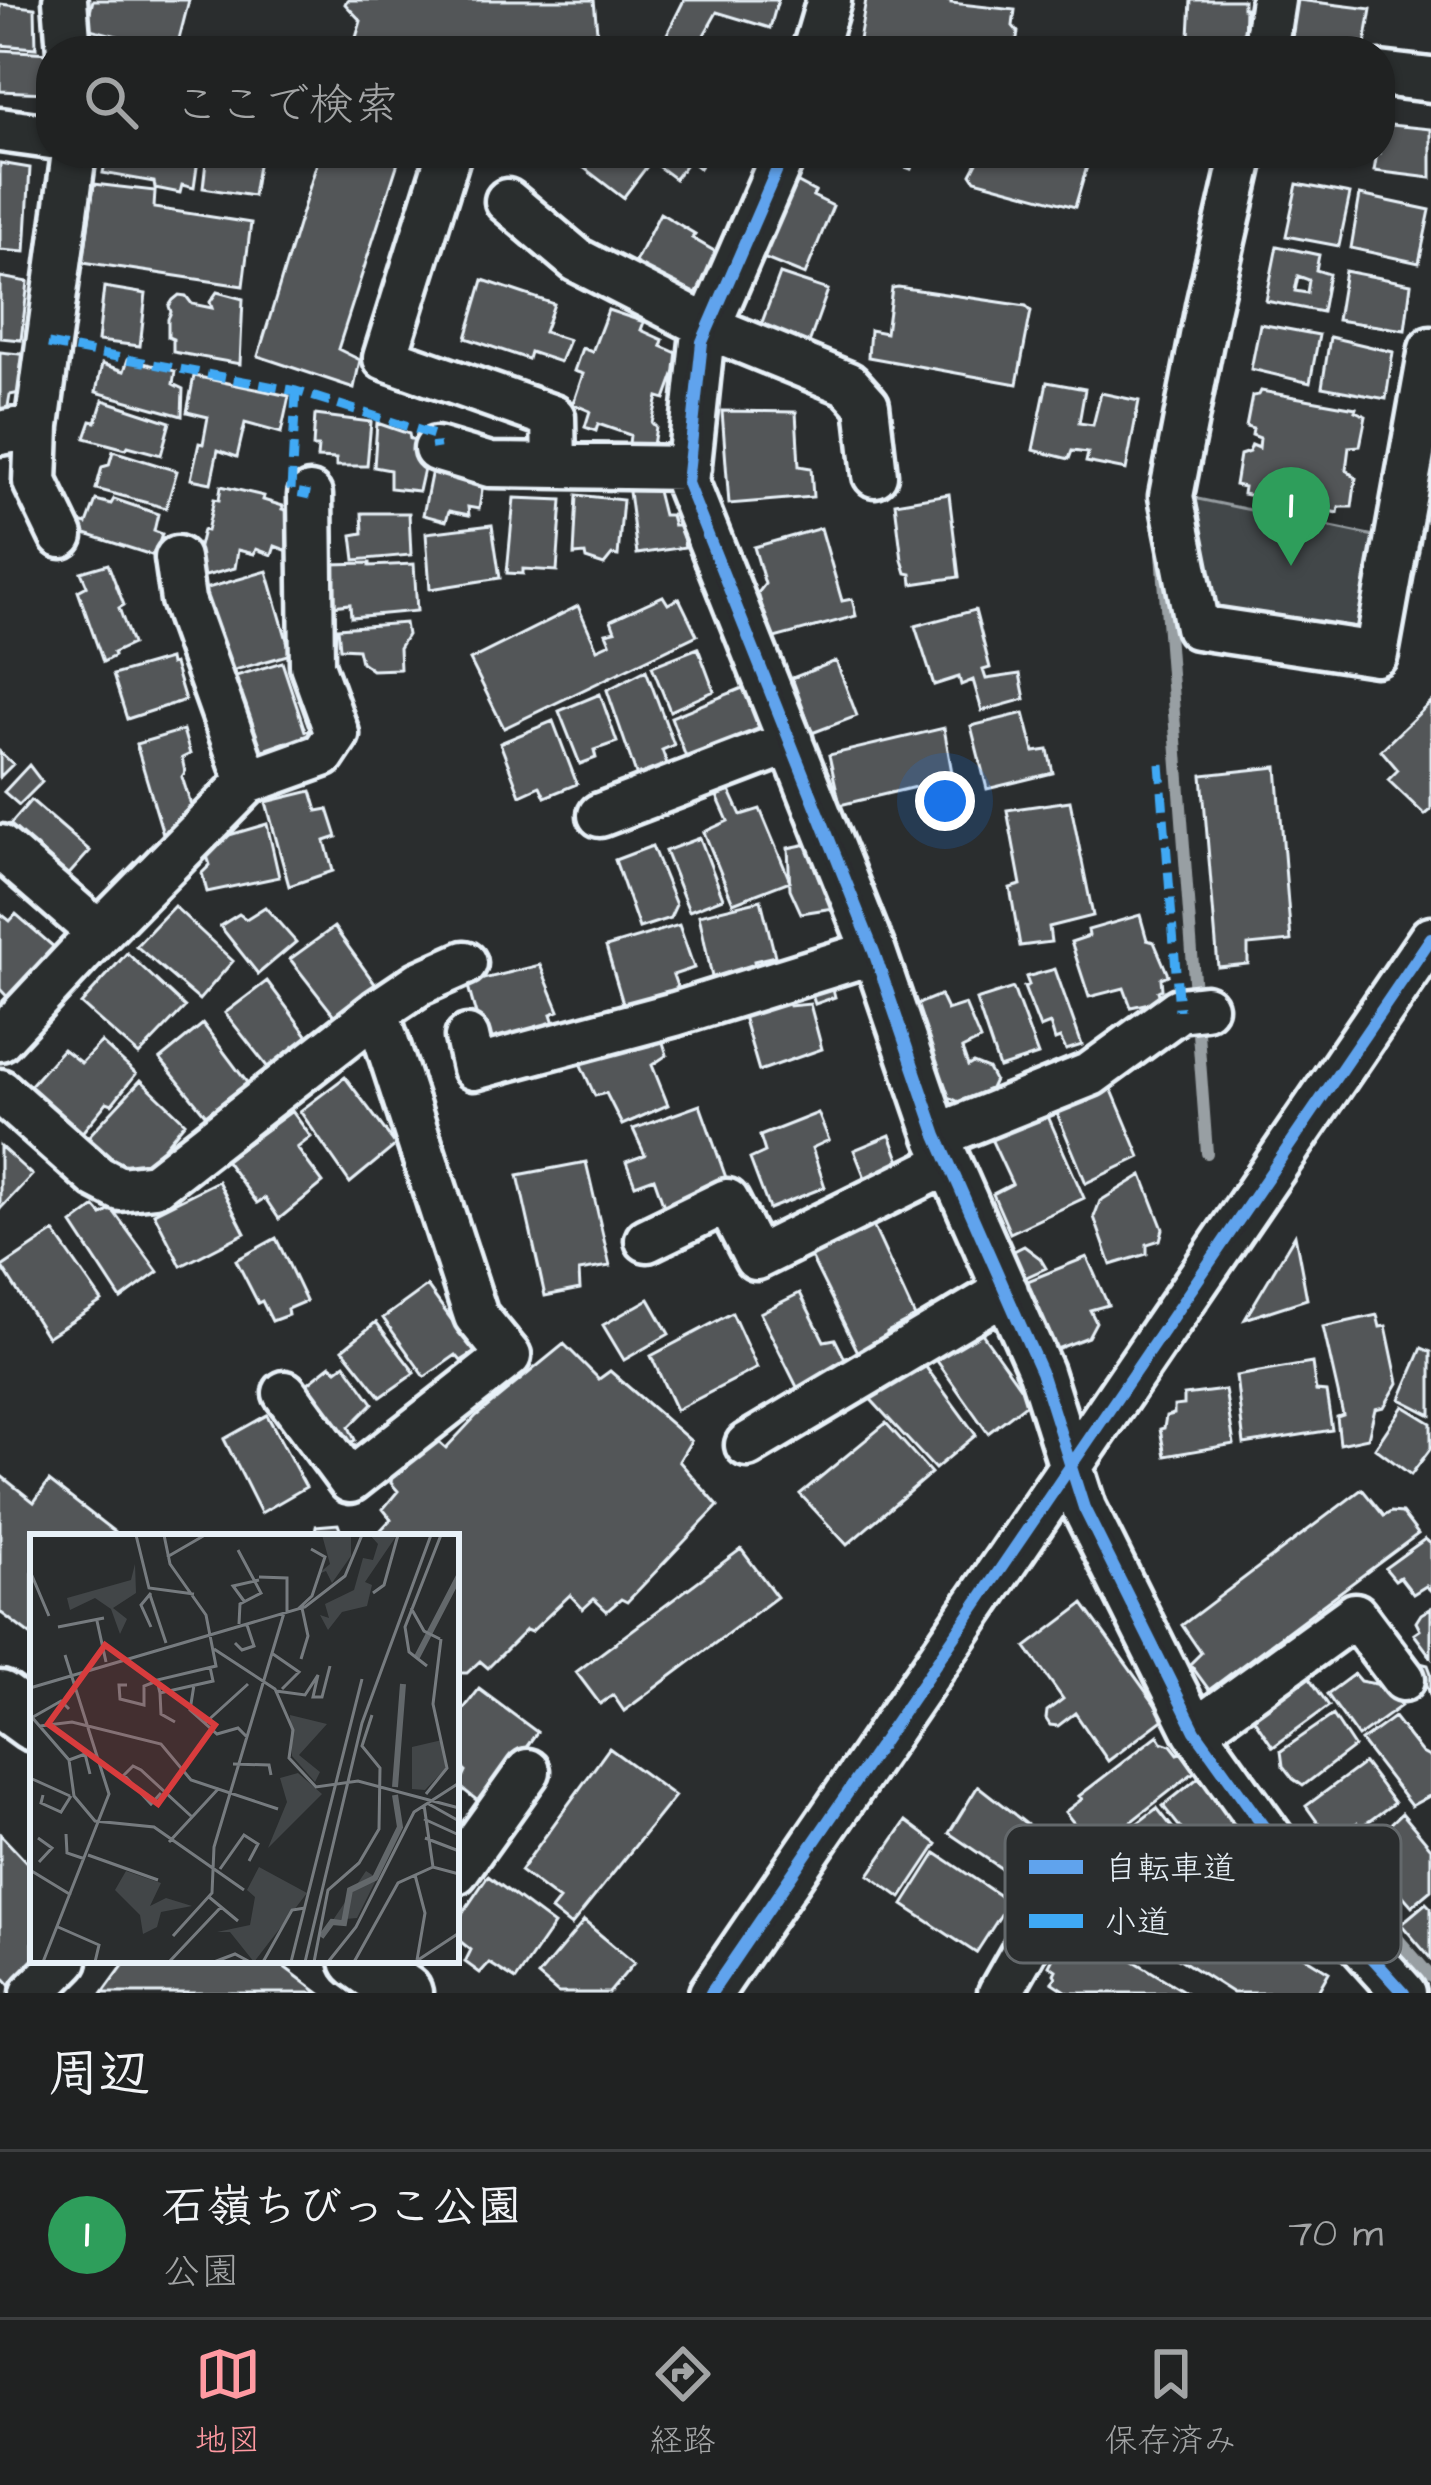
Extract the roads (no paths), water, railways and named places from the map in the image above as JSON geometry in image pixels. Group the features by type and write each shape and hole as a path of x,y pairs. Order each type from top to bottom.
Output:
{"main road":[{"path":"0,1699 30,1721"}],"street":[{"path":"65,0 68,36"},
{"path":"818,36 829,0"},
{"path":"1267,36 1273,0"},
{"path":"1395,76 1431,80"},
{"path":"0,130 36,134"},
{"path":"61,536 35,482 19,429 71,168"},
{"path":"444,168 385,358 553,417 554,466"},
{"path":"777,168 702,342 687,483 874,952 942,1149 1041,1372 1084,1508 1195,1731 1262,1825"},
{"path":"1240,168 1171,496 1197,627 1376,654 1431,349"},
{"path":"507,201 577,260 708,327 848,384 867,405 875,475"},
{"path":"436,448 490,465 688,468"},
{"path":"0,1039 248,782 323,755 337,734 312,665 310,495"},
{"path":"177,558 183,600 248,782"},
{"path":"600,815 791,742"},
{"path":"0,847 99,933"},
{"path":"711,1993 1431,938"},
{"path":"467,1036 474,1068 675,1014 874,952"},
{"path":"0,1091 97,1178 120,1189 154,1185 377,1012 420,983 465,963"},
{"path":"647,1240 728,1201 756,1258 942,1149 1091,1074 1194,1008"},
{"path":"286,1393 350,1481 508,1357 476,1316 377,1012"},
{"path":"747,1445 1006,1291"},
{"path":"1195,1731 1355,1616 1403,1679"},
{"path":"459,1868 528,1771"},
{"path":"33,1993 63,1963"},
{"path":"1000,1993 1017,1963"},
{"path":"1377,1963 1404,1993"}],"waterway":[{"path":"1162,553 1207,1153"},
{"path":"1401,1942 1431,1977"}],"place":[{"name":"石嶺ちびっこ公園","path":"1291,566"}]}
